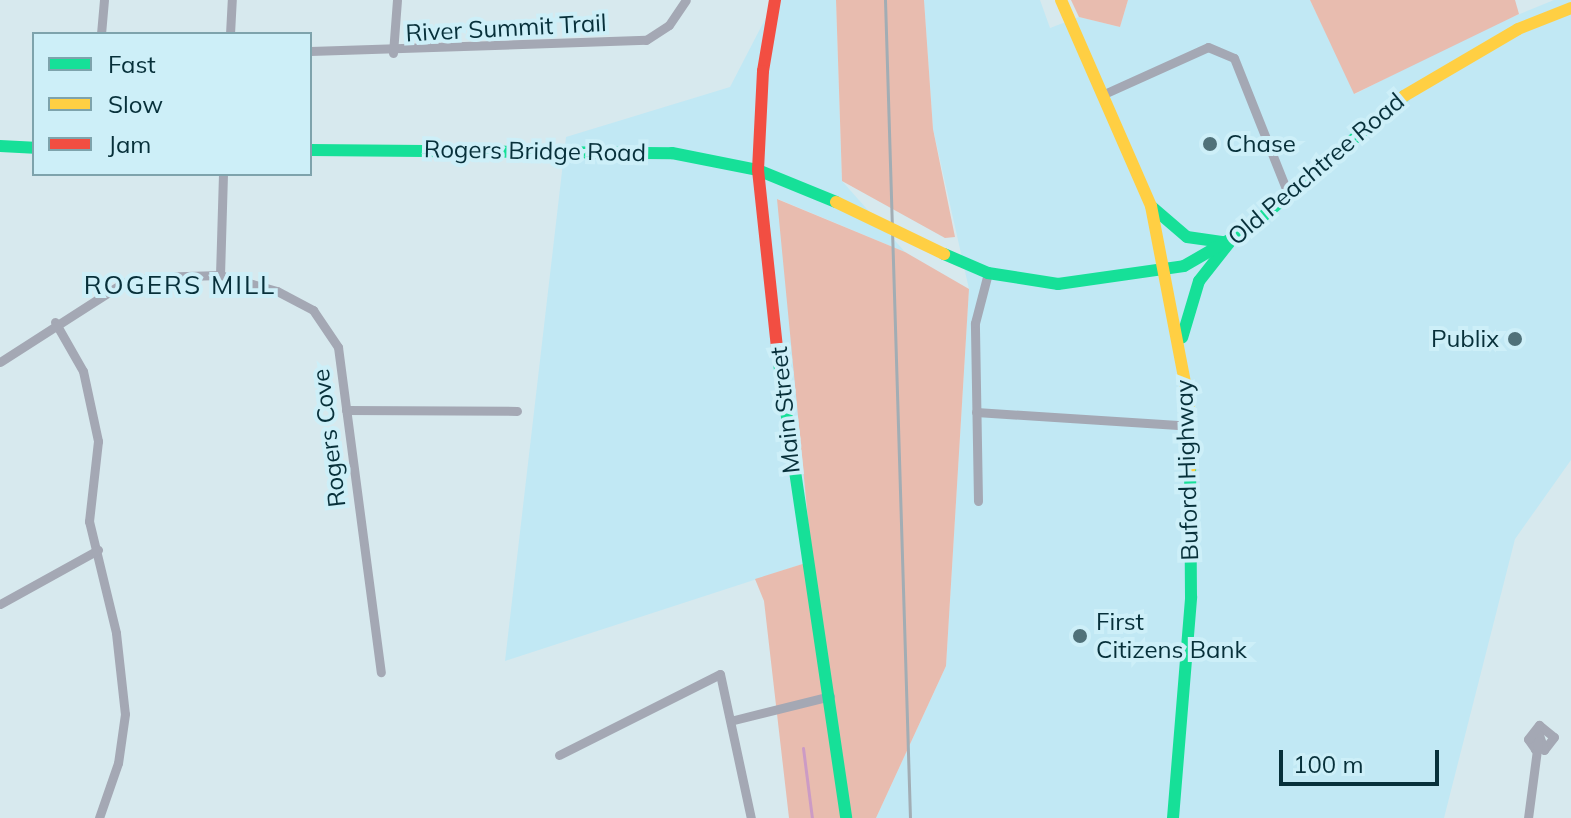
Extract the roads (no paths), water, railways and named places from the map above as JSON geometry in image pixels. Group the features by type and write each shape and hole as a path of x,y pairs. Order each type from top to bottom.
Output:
{"street":[{"path":"101,32 104,0"},
{"path":"230,32 232,0"},
{"path":"393,53 397,0"},
{"name":"River Summit Trail","path":"312,51 393,53 646,40 669,25 686,0"},
{"name":"Main Street","path":"775,0 763,71 758,170 804,568 830,696 846,818"},
{"name":"Buford Highway","path":"1061,0 1151,206 1180,349 1190,426 1191,597 1173,818"},
{"name":"Old Peachtree Road","path":"944,254 988,273 1058,284 1165,271 1229,243 1379,113 1474,51 1571,8"},
{"path":"1104,94 1208,47 1234,58 1288,194"},
{"path":"0,146 32,148"},
{"name":"Rogers Bridge Road","path":"312,150 672,153 758,170 836,202 944,254"},
{"path":"220,275 223,176"},
{"path":"1151,206 1187,237 1229,243 1188,304 1180,349"},
{"path":"978,501 975,323 988,273"},
{"name":"Rogers Cove","path":"0,362 55,322 123,283 220,275 277,291 313,310 338,347 381,672"},
{"path":"55,322 83,371 98,441 89,521 98,550 125,714 118,763 99,818"},
{"path":"346,410 517,411"},
{"path":"976,412 1190,426"},
{"path":"0,604 98,550"},
{"path":"559,755 720,674 734,720 750,818 744,818"},
{"path":"734,720 830,696"},
{"path":"1528,818 1539,735"}],"waterway":[{"path":"803,748 812,818"}],"railway":[{"path":"885,0 910,818"}],"place":[{"name":"Chase","path":"1210,144"},
{"name":"Publix","path":"1515,339"},
{"name":"First Citizens Bank","path":"1080,636"}],"district":[{"name":"ROGERS MILL","path":"180,285"}]}
